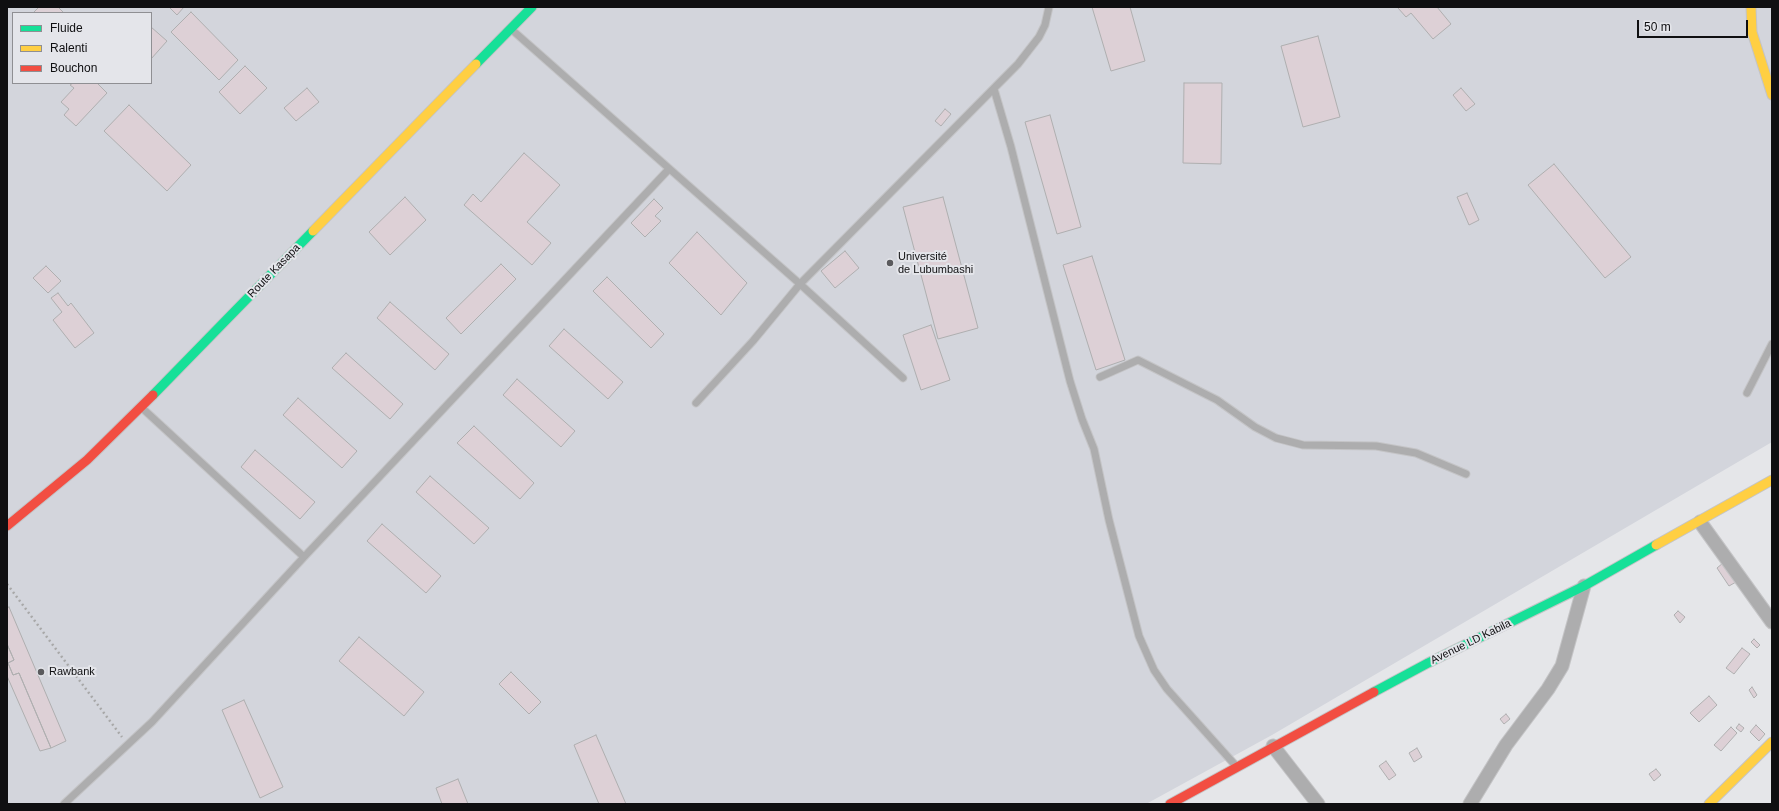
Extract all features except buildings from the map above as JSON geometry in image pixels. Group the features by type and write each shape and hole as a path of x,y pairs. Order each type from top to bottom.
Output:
{"street":[{"name":"Route Kasapa","path":"7,526 87,460 141,407 532,7"},
{"path":"1751,7 1752,32 1772,95"},
{"name":"Avenue LD Kabila","path":"1170,804 1236,766 1428,663 1584,586 1700,522 1772,480"},
{"path":"1700,522 1772,622"},
{"path":"1470,804 1506,745 1552,683 1562,666 1584,586"},
{"path":"1709,804 1772,742"},
{"path":"1273,746 1318,804"}],"lane":[{"path":"696,403 753,341 800,284 1018,64 1039,37 1045,26 1049,7"},
{"path":"511,29 800,284 903,378"},
{"path":"994,88 1011,147 1070,381 1082,419 1094,449 1109,520 1139,636 1154,670 1167,689 1236,766"},
{"path":"64,804 152,722 304,557 670,169"},
{"path":"1747,394 1772,344"},
{"path":"1100,377 1138,360 1218,400 1255,427 1276,438 1303,445 1376,446 1416,452 1466,474"},
{"path":"141,407 304,557"}],"path":[{"path":"7,584 127,744"}],"shaded area":[{"name":"Université de Lubumbashi","path":"7,7 1772,7 1772,442 1272,735 1146,804 7,804"}],"traffic: fast":[{"path":"476,64 532,7"},
{"path":"153,395 313,231"},
{"path":"1374,692 1428,663 1584,586 1656,545"}],"traffic: slow":[{"path":"1751,7 1752,32 1772,95"},
{"path":"313,231 476,64"},
{"path":"1656,545 1772,480"},
{"path":"1709,804 1772,742"}],"traffic: jam":[{"path":"7,526 87,460 153,395"},
{"path":"1170,804 1374,692"}],"place":[{"name":"Université de Lubumbashi","path":"890,263"},
{"name":"Rawbank","path":"41,672"}]}
